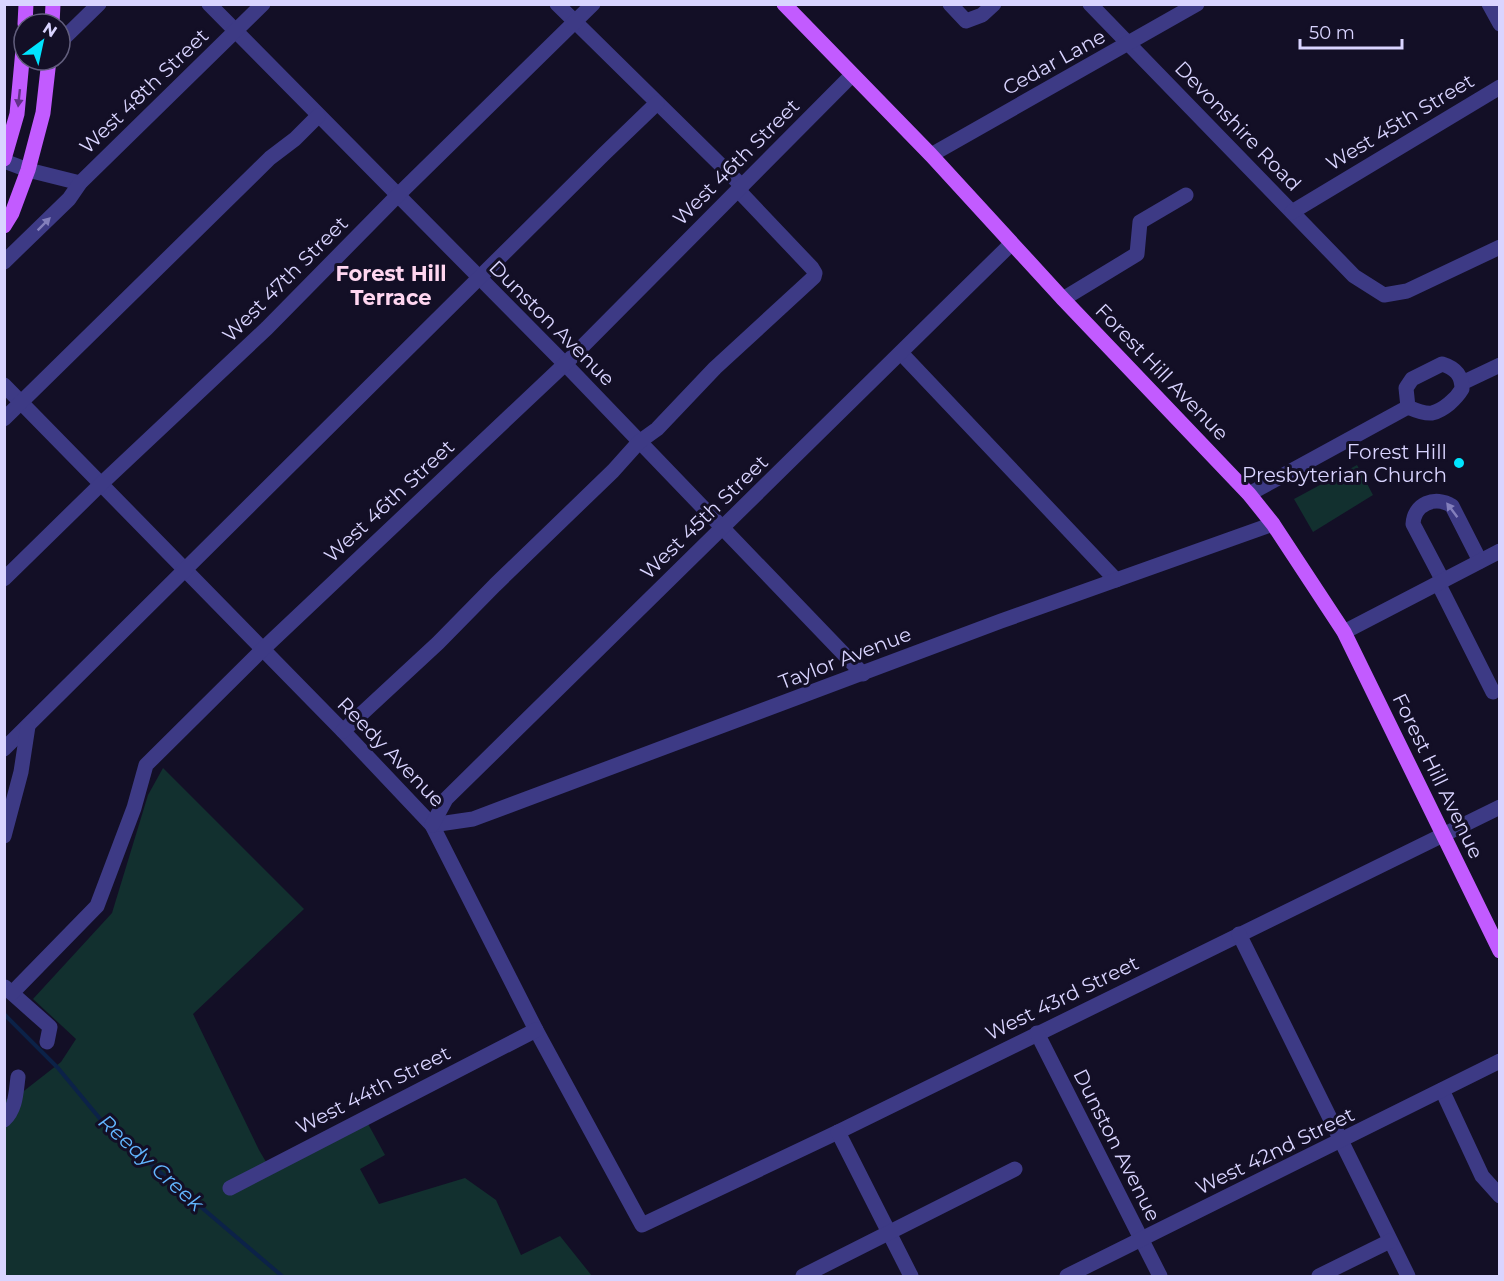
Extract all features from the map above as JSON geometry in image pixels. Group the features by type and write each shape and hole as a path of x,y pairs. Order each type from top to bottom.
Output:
{"main road":[{"name":"Forest Hill Avenue","path":"784,4 932,155 1011,244 1249,494 1273,524 1344,632 1500,951"},
{"path":"4,160 17,114 21,72"},
{"path":"4,226 12,213 28,170 43,113 48,72"}],"street":[{"path":"72,30 99,4"},
{"name":"Dunston Avenue","path":"209,4 565,364 863,674"},
{"name":"West 48th Street","path":"4,262 69,199 80,183 263,4"},
{"path":"343,732 438,643 613,471 639,442 657,429 730,354 814,277 815,273 812,268 740,188 557,4"},
{"name":"West 47th Street","path":"4,579 267,328 397,196 593,4"},
{"path":"950,4 966,21 982,15 994,4"},
{"name":"Devonshire Road","path":"1090,4 1354,276 1384,295 1407,291 1500,247"},
{"name":"Cedar Lane","path":"932,155 1197,4"},
{"path":"1489,4 1500,24"},
{"name":"West 46th Street","path":"8,990 97,906 134,808 146,765 262,650 565,364 852,75"},
{"name":"West 45th Street","path":"1292,212 1500,87"},
{"path":"4,749 657,103"},
{"path":"4,419 270,158 295,139 318,116"},
{"name":"West 48th Street","path":"4,160 28,170 80,183"},
{"path":"1063,299 1137,254 1140,222 1186,195"},
{"name":"West 45th Street","path":"432,825 446,799 1011,244"},
{"path":"901,353 1116,580"},
{"path":"1442,364 1452,367 1461,377 1462,389 1456,399 1431,413 1420,412 1408,407 1406,388 1412,379 1442,364"},
{"path":"1462,383 1500,365"},
{"name":"Reedy Avenue","path":"4,385 432,825 536,1030 642,1225"},
{"path":"1249,494 1408,407"},
{"path":"1480,561 1452,506 1439,500 1423,505 1413,516 1413,524 1493,692"},
{"name":"Taylor Avenue","path":"432,825 473,819 1273,524"},
{"path":"1344,632 1500,551"},
{"path":"4,836 21,772 28,726"},
{"name":"West 43rd Street","path":"642,1225 838,1132 1500,807"},
{"path":"1239,934 1408,1276"},
{"path":"8,990 50,1027 47,1042"},
{"name":"West 44th Street","path":"230,1188 536,1030"},
{"name":"Dunston Avenue","path":"1037,1033 1160,1276"},
{"name":"West 42nd Street","path":"1068,1276 1500,1061"},
{"path":"4,1120 15,1100 18,1077"},
{"path":"1442,1090 1482,1176 1500,1196"},
{"path":"838,1132 911,1276"},
{"path":"803,1276 1015,1169"},
{"path":"1319,1276 1390,1241"}],"green space":[{"path":"1357,465 1373,495 1313,532 1294,499"},
{"path":"163,768 304,909 193,1014 272,1172 367,1122 385,1155 360,1169 379,1204 465,1178 496,1200 521,1255 560,1236 592,1276 5,1276 5,1100 20,1094 61,1062 76,1039 33,999 112,913 148,795"}],"waterway":[{"name":"Reedy Creek","path":"4,1014 58,1068 106,1126 282,1276"}],"place":[{"name":"Forest Hill Presbyterian Church","path":"1459,463"}],"district":[{"name":"Forest Hill Terrace","path":"391,286"}]}
